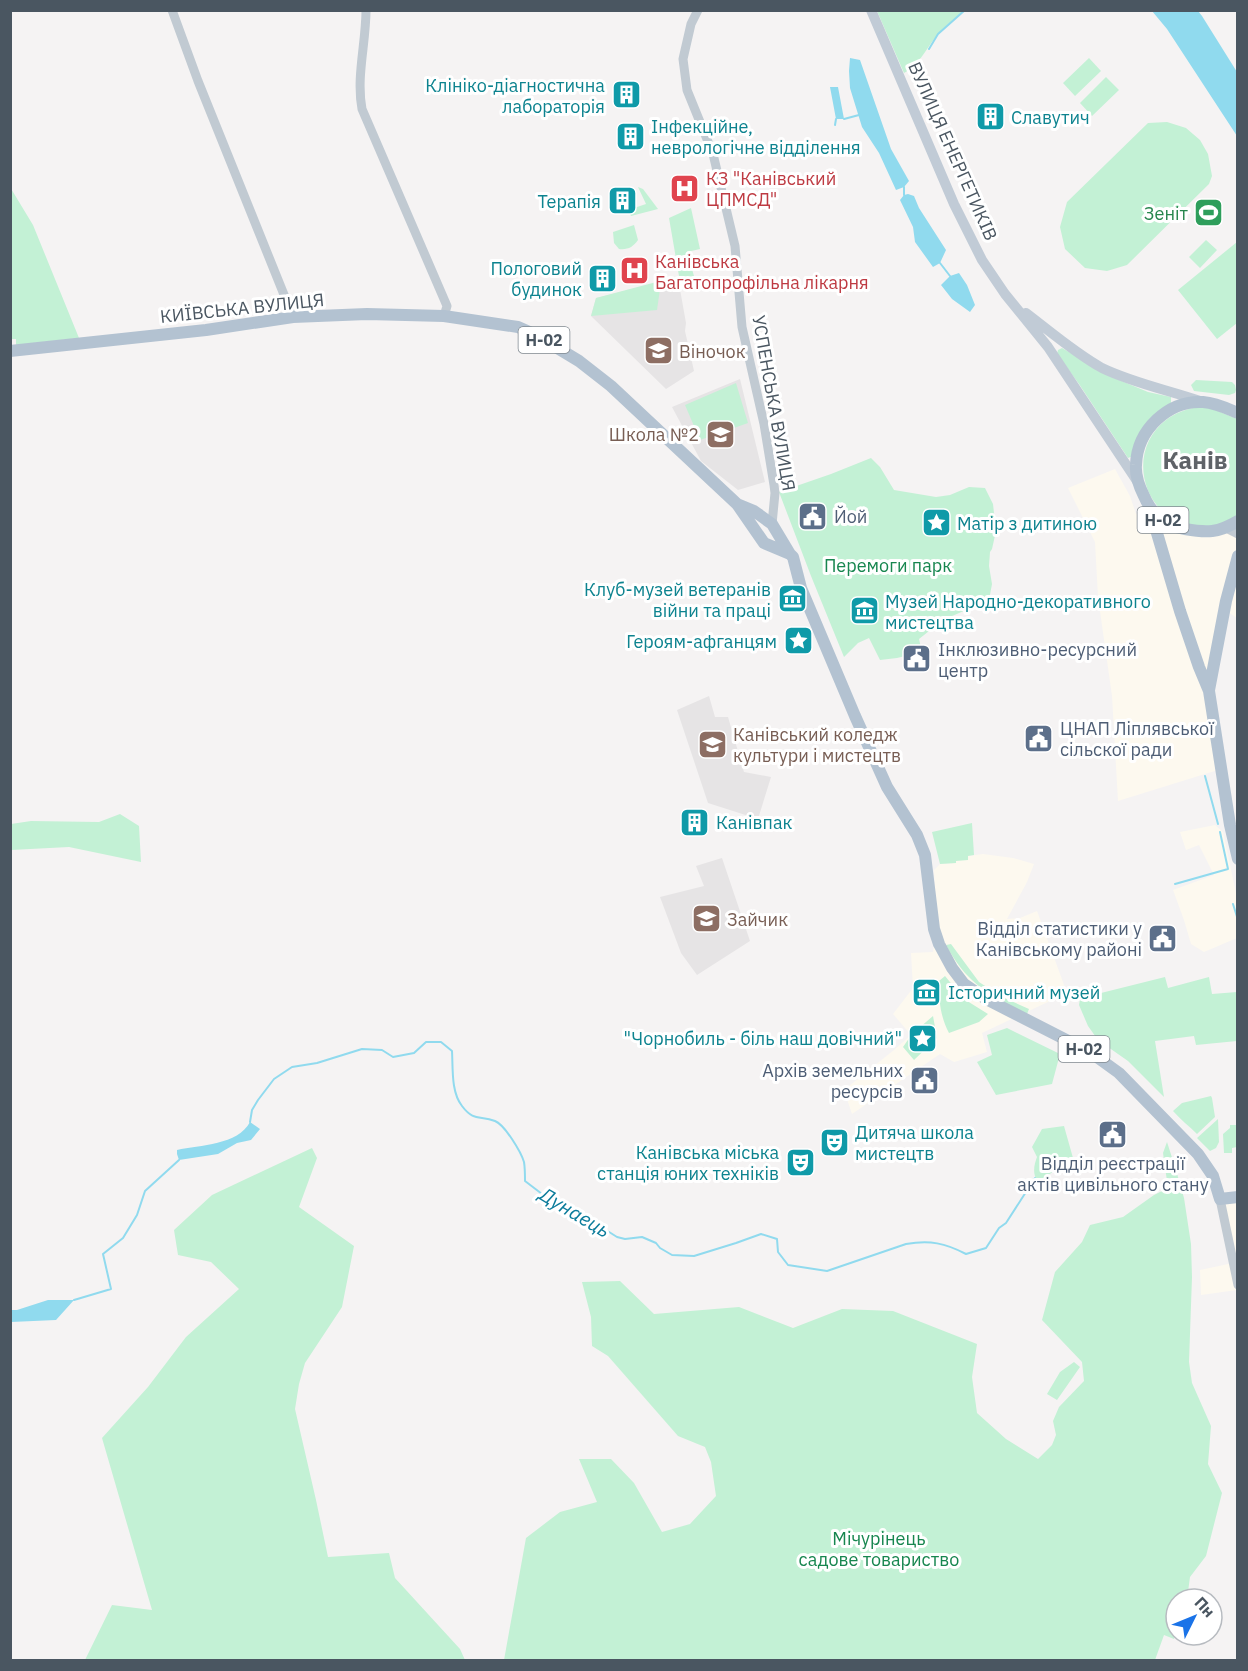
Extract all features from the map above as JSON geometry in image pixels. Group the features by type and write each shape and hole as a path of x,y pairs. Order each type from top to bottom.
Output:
{"main road":[{"name":"ВУЛИЦЯ ЕНЕРГЕТИКІВ","path":"871,10 954,204 982,260 1048,347 1137,481"},
{"name":"ВУЛИЦЯ ЕНЕРГЕТИКІВ","path":"1012,302 1079,354 1105,369 1201,402"},
{"name":"КИЇВСЬКА ВУЛИЦЯ","path":"10,351 170,334 293,317 444,316 518,327 536,334 579,361 611,386 737,504 764,543 790,554"},
{"name":"Н-02","path":"1238,402 1219,404 1201,402 1182,405 1167,411 1154,421 1145,434 1138,449 1136,465 1137,481 1149,506 1180,611 1209,691 1230,825 1238,859"},
{"name":"Н-02","path":"1219,404 1238,413"},
{"name":"КИЇВСЬКА ВУЛИЦЯ","path":"737,504 754,511 772,524"},
{"name":"Н-02","path":"1149,506 1160,518 1176,528 1204,533 1232,531 1238,521"},
{"name":"Н-02","path":"772,524 793,557 801,588 887,787 917,835 925,855 934,929 952,968 964,984 986,999 1090,1052 1119,1073 1198,1154 1213,1176 1220,1199"},
{"name":"Н-02","path":"1209,691 1226,601 1237,561"},
{"path":"1220,1199 1238,1197"}],"street":[{"path":"172,10 198,81 293,317"},
{"path":"366,10 359,92 363,109 447,306 444,316"},
{"name":"УСПЕНСЬКА ВУЛИЦЯ","path":"698,10 691,24 682,59 687,90 712,154 735,246 742,327 764,424 774,485 772,524"},
{"path":"1220,1199 1238,1285"}],"shaded area":[{"name":"Віночок","path":"678,278 686,323 685,331 694,371 666,389 591,316 596,298"},
{"name":"Школа №2","path":"740,379 765,482 738,490 701,461 672,407"},
{"path":"1115,469 1130,496 1136,514 1149,506 1160,518 1226,528 1237,534 1237,618 1225,610 1209,691 1221,769 1118,801 1112,696 1098,597 1095,542 1068,488"},
{"name":"Канівський коледж культури і мистецтв","path":"709,696 715,717 728,717 744,772 771,777 758,819 708,803 677,710"},
{"path":"1215,825 1223,832 1237,898 1237,938 1204,952 1191,944 1173,890 1214,875 1199,845 1186,850 1180,832"},
{"path":"983,854 1013,858 1034,864 1007,919 1020,918 1037,911 1067,993 982,1033 987,1052 954,1062 940,1054 852,1114 844,1090 911,1035 893,1014 913,988 911,953 933,952 937,929 934,870 940,864 955,863 968,856"},
{"name":"Зайчик","path":"722,858 750,941 697,975 681,953 660,897 704,886 696,866"},
{"path":"1237,1197 1237,1290 1201,1295 1200,1270 1233,1263 1220,1199"}],"green space":[{"path":"877,11 965,11 942,30 919,60 904,73"},
{"path":"1089,58 1101,71 1075,96 1063,83"},
{"path":"1106,77 1119,90 1092,116 1080,103"},
{"path":"1167,122 1186,128 1200,140 1208,154 1212,176 1209,184 1127,265 1107,271 1085,268 1065,249 1060,227 1067,202 1148,123"},
{"path":"10,187 33,225 79,338 16,345 16,339 11,339"},
{"path":"638,187 643,189 658,209 631,216 628,210 646,204"},
{"path":"691,208 700,249 687,252 694,276 681,279 660,289 657,310 591,316 596,298 679,276 669,218"},
{"path":"634,225 638,240 630,248 619,249 614,243 613,232"},
{"path":"1206,240 1217,250 1200,268 1189,257"},
{"path":"1237,242 1237,323 1217,339 1178,290"},
{"path":"1062,348 1112,377 1148,392 1171,397 1171,405 1133,456 1128,458 1057,354"},
{"path":"1196,380 1232,382 1236,390 1235,393 1229,395 1194,391 1191,385"},
{"path":"736,383 748,423 700,440 685,405"},
{"path":"1196,407 1211,408 1237,419 1237,517 1212,527 1179,523 1167,516 1153,500 1144,476 1145,451 1156,429 1173,415"},
{"name":"Перемоги парк","path":"871,458 880,467 894,490 936,497 950,495 969,487 985,488 993,504 996,531 990,552 989,566 992,584 989,600 943,620 919,639 922,652 880,660 869,638 858,643 844,657 779,492"},
{"path":"120,814 139,826 141,862 69,847 11,850 11,824 31,821 99,822"},
{"path":"972,823 974,855 968,856 968,860 940,864 932,832"},
{"path":"951,944 979,982 1002,997 1029,1009 1027,1014 990,994 971,979 946,945"},
{"path":"945,976 964,999 988,1014 979,1022 949,1033 942,1014 939,995 939,981"},
{"path":"1165,977 1168,988 1209,977 1212,994 1237,992 1237,1041 1196,1045 1194,1036 1155,1041 1164,1097 1128,1061 1098,1040 1088,1026 1079,1005 1080,999 1085,997"},
{"path":"933,1016 937,1038 914,1060 903,1047 912,1034"},
{"path":"1007,1028 1060,1054 1052,1084 996,1095 977,1062 992,1055 987,1035"},
{"path":"1211,1096 1215,1117 1197,1134 1173,1111 1182,1103"},
{"path":"1218,1119 1219,1142 1216,1148 1210,1151 1197,1138"},
{"path":"1230,1125 1236,1125 1237,1147 1232,1148 1232,1153 1224,1153 1223,1134 1230,1128"},
{"path":"1064,1126 1073,1158 1038,1182 1034,1170 1037,1157 1032,1147 1042,1129"},
{"name":"Мічурінець садове товариство","path":"1167,1142 1184,1198 1191,1244 1189,1362 1192,1383 1211,1426 1208,1464 1222,1493 1206,1556 1190,1577 1189,1587 1164,1587 1164,1635 1155,1660 504,1660 526,1538 560,1512 597,1502 579,1459 611,1459 634,1483 662,1532 690,1524 716,1496 711,1462 705,1447 678,1436 608,1356 592,1346 591,1317 582,1282 620,1281 654,1314 739,1307 793,1328 842,1309 893,1311 977,1344 972,1377 977,1413 1006,1439 1038,1459 1052,1445 1056,1435 1053,1421 1059,1407 1084,1381 1082,1362 1042,1320 1055,1272 1082,1242 1090,1225 1123,1217 1168,1188 1163,1153"},
{"path":"312,1148 317,1158 299,1207 354,1246 342,1307 305,1363 295,1409 328,1557 389,1553 395,1578 460,1649 465,1660 85,1660 112,1605 152,1610 102,1438 148,1387 186,1337 239,1289 211,1262 178,1255 174,1230 212,1195"},
{"path":"1074,1362 1080,1367 1057,1400 1047,1394 1060,1372"}],"water":[{"path":"1152,11 1198,11 1202,16 1237,72 1237,136 1167,29"},
{"path":"850,58 860,60 891,149 909,181 904,187 896,190 879,153 862,127 850,88"},
{"path":"830,87 838,87 844,119 836,119"},
{"path":"908,194 914,196 919,208 946,250 940,263 933,267 915,242 913,227 900,200"},
{"path":"959,273 975,305 970,312 952,299 941,285 950,276"},
{"path":"250,1122 260,1129 251,1140 237,1143 218,1154 179,1160 177,1150 228,1140 244,1130"},
{"path":"48,1300 74,1300 56,1320 11,1322 11,1310"}],"waterway":[{"path":"929,49 938,34 965,10"},
{"path":"844,119 859,115"},
{"path":"835,125 836,119"},
{"path":"904,187 904,195"},
{"path":"940,263 950,276"},
{"path":"1205,776 1218,824"},
{"path":"1175,884 1228,869 1220,832"},
{"path":"1233,904 1238,920"},
{"name":"Дунаець","path":"250,1122 252,1110 274,1079 292,1067 317,1063 362,1049 382,1050 393,1057 414,1053 426,1042 441,1042 452,1051 454,1087 462,1106 470,1114 495,1121 503,1128 522,1158 525,1181 559,1207 579,1211 601,1223 606,1230 617,1237 625,1239 642,1237 656,1243 672,1255 694,1256 761,1234 777,1239 778,1252 788,1265 827,1271 906,1244 937,1243 966,1254 986,1248 999,1228 1006,1223 1035,1178"},
{"name":"Дунаець","path":"74,1300 111,1289 103,1254 123,1238 137,1215 145,1191 179,1160"}],"place":[{"name":"Клініко-діагностична лабораторія","path":"626,95"},
{"name":"Славутич","path":"990,117"},
{"name":"Інфекційне, неврологічне відділення","path":"630,136"},
{"name":"КЗ \"Канівський ЦПМСД\"","path":"685,188"},
{"name":"Терапія","path":"622,201"},
{"name":"Зеніт","path":"1209,213"},
{"name":"Канівська Багатопрофільна лікарня","path":"634,271"},
{"name":"Пологовий будинок","path":"603,278"},
{"name":"Віночок","path":"658,351"},
{"name":"Школа №2","path":"720,434"},
{"name":"Йой","path":"813,516"},
{"name":"Матір з дитиною","path":"936,523"},
{"name":"Клуб-музей ветеранів війни та праці","path":"792,599"},
{"name":"Музей Народно-декоративного мистецтва","path":"864,611"},
{"name":"Героям-афганцям","path":"798,641"},
{"name":"Інклюзивно-ресурсний центр","path":"917,659"},
{"name":"ЦНАП Ліплявської сільскої ради","path":"1039,738"},
{"name":"Канівський коледж культури і мистецтв","path":"712,744"},
{"name":"Канівпак","path":"695,822"},
{"name":"Зайчик","path":"706,919"},
{"name":"Відділ статистики у Канівському районі","path":"1163,938"},
{"name":"Історичний музей","path":"927,992"},
{"name":"\"Чорнобиль - біль наш довічний\"","path":"923,1038"},
{"name":"Архів земельних ресурсів","path":"924,1080"},
{"name":"Відділ реєстрації актів цивільного стану","path":"1113,1134"},
{"name":"Дитяча школа мистецтв","path":"834,1142"},
{"name":"Канівська міська станція юних техніків","path":"800,1162"}],"district":[{"name":"Канів","path":"1195,460"}]}
